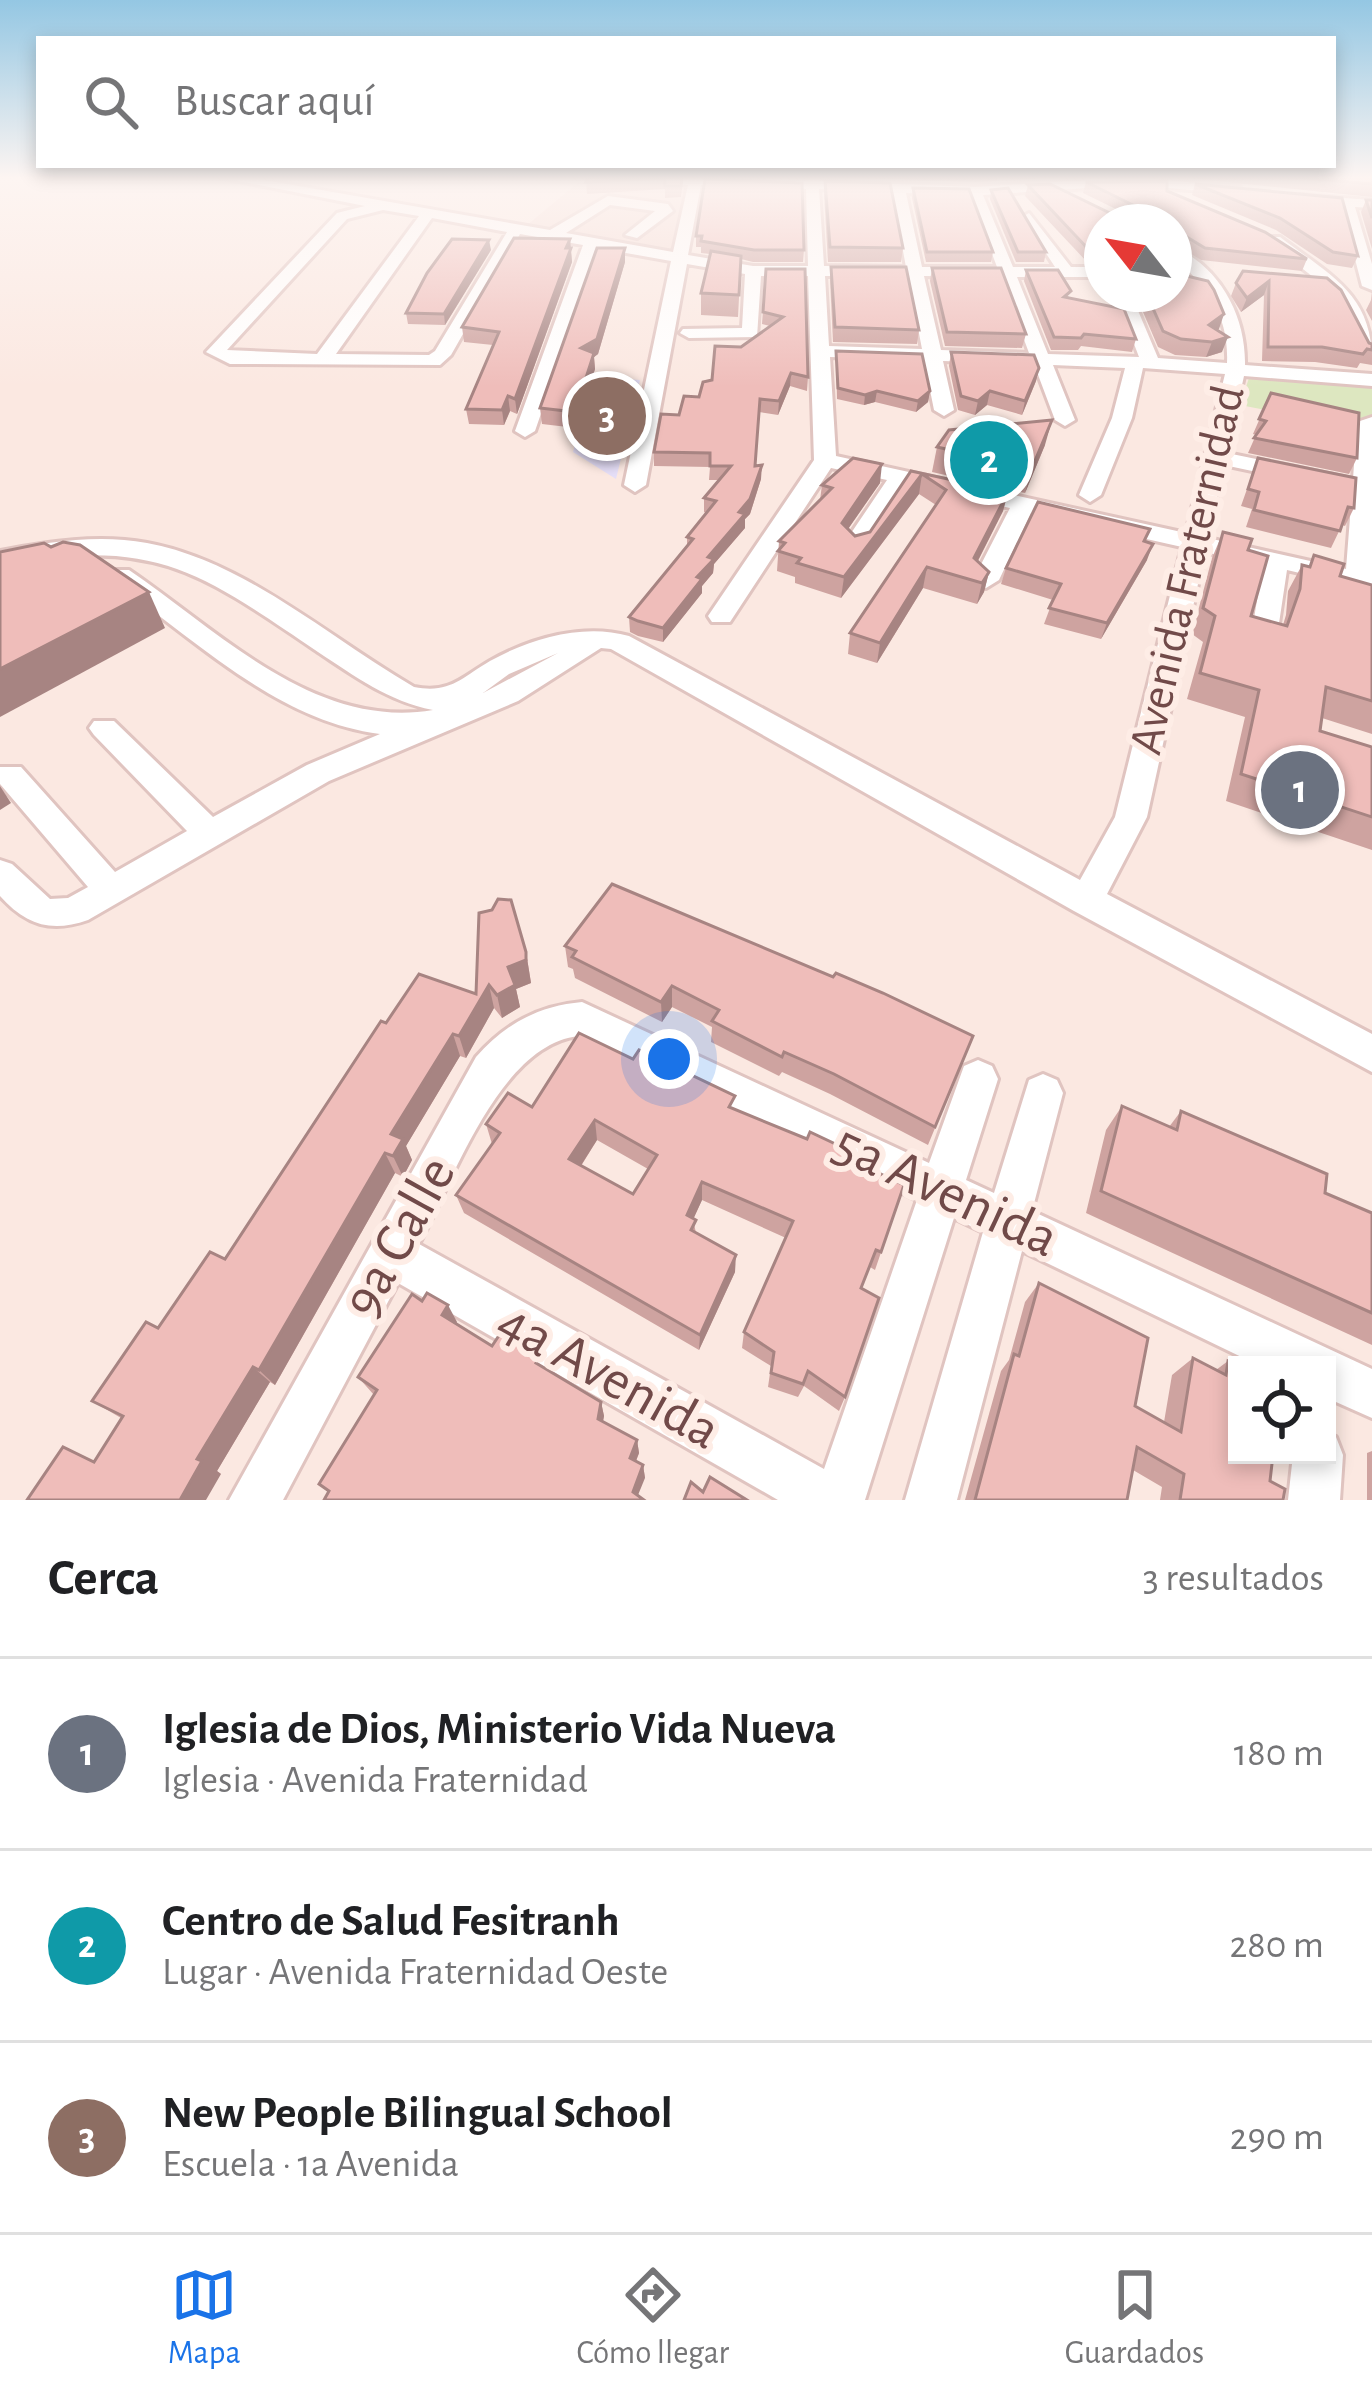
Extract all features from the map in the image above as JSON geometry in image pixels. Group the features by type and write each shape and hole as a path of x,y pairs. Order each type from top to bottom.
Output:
{"street":[{"path":"314,247 215,352 220,357 433,361 442,355 505,247"},
{"path":"322,360 403,247"},
{"path":"525,431 590,247"},
{"path":"623,247 753,271 1084,272"},
{"path":"635,485 681,247"},
{"path":"721,616 825,460 816,247"},
{"path":"909,247 944,410"},
{"path":"998,247 1065,420"},
{"path":"1049,247 1066,272"},
{"path":"1281,247 1330,280 1352,303 1372,354"},
{"path":"1284,277 1371,286 1360,247"},
{"name":"Avenida Fraternidad","path":"1086,901 1131,817 1192,540 1236,369 1234,319 1211,271 1192,261"},
{"path":"691,325 754,319 753,271"},
{"path":"1192,271 1211,271"},
{"path":"1090,495 1122,418 1126,388 1143,363 1128,312"},
{"path":"822,351 1143,363 1372,380"},
{"path":"1107,362 1114,378 1126,388"},
{"path":"825,460 1365,580 1367,422 1372,423"},
{"path":"1213,456 1367,489"},
{"path":"855,545 900,477"},
{"path":"986,580 1023,505"},
{"path":"0,558 103,547 150,550 195,567 406,695 457,704"},
{"path":"0,580 69,565 103,547"},
{"path":"1265,630 1276,559"},
{"path":"69,565 121,575 304,700 342,718 380,722 457,704 540,678 597,639 622,642 646,662 1372,1054"},
{"path":"0,873 37,912 55,916 111,890 318,773 457,704"},
{"path":"104,728 210,834"},
{"path":"10,775 111,890"},
{"name":"5a Avenida","path":"582,1019 1291,1356"},
{"name":"9a Calle","path":"255,1500 490,1070 510,1045 552,1020 582,1019"},
{"path":"838,1500 978,1079"},
{"path":"931,1500 1043,1093"},
{"name":"4a Avenida","path":"390,1253 828,1500"},
{"path":"1336,1377 1372,1394"},
{"path":"1314,1500 1317,1464"}],"shaded area":[{"path":"593,377 640,380 616,479 573,452"}],"green space":[{"path":"1249,378 1372,385 1372,420 1363,419 1362,429 1240,405"}],"building":[{"path":"446,247 485,247 444,314 406,313"},
{"path":"509,247 571,248 515,399 508,396 502,410 466,409 499,332 462,327"},
{"path":"736,247 804,247 804,250"},
{"path":"926,247 991,247 993,252 927,252"},
{"path":"1016,247 1043,247 1046,252 1018,252"},
{"path":"1203,247 1288,247 1307,259 1205,248"},
{"path":"1325,247 1356,247 1358,256"},
{"path":"597,248 625,248 597,339 581,348 594,353 575,412 540,408"},
{"path":"711,251 741,256 739,295 701,293"},
{"path":"831,267 906,267 919,330 835,327"},
{"path":"932,268 1001,268 1026,334 947,332"},
{"path":"766,269 805,269 808,377 791,373 779,401 760,399 755,466 762,465 750,499 739,512 745,514 708,557 714,559 697,577 702,579 663,628 638,621 629,617 693,539 687,537 716,501 704,498 731,466 710,466 710,453 654,452 661,414 679,415 684,396 699,397 703,382 712,380 715,346 741,347 783,317 763,312"},
{"path":"1026,270 1058,270 1071,291 1064,297 1084,301 1084,312 1125,312 1136,339 1084,334 1081,338 1054,337"},
{"path":"1243,271 1327,278 1341,290 1372,350 1363,354 1322,347 1268,347 1269,281 1247,298 1236,283"},
{"path":"1192,277 1208,281 1224,314 1209,325 1228,337 1212,342 1181,339 1163,331 1155,312 1192,312"},
{"path":"836,351 922,354 930,391 918,401 838,388"},
{"path":"951,352 1034,355 1039,368 1025,401 990,391 978,401 961,396"},
{"path":"1271,393 1359,413 1357,458 1254,438 1266,421 1259,419"},
{"path":"1052,420 1032,468 937,447 949,430"},
{"path":"853,458 882,464 842,523 855,536 870,532 911,471 1008,492 974,558 989,572 982,583 927,567 880,643 850,633 946,490 922,474 844,577 797,563 801,558 778,551 785,543 779,541 832,488 822,485"},
{"path":"1258,458 1356,478 1354,508 1348,507 1340,531 1254,510 1259,492 1248,489"},
{"path":"1038,502 1150,529 1144,541 1153,544 1107,623 1049,608 1061,584 1006,568"},
{"path":"1223,532 1252,539 1248,550 1268,556 1251,616 1287,626 1300,589 1302,565 1310,567 1314,555 1344,564 1340,576 1372,585 1372,701 1326,687 1320,731 1372,747 1372,817 1241,774 1259,690 1200,673 1215,616 1203,608"},
{"path":"63,542 80,545 149,592 0,669 0,552"},
{"path":"612,884 833,977 836,973 973,1036 935,1127 834,1074 784,1052 782,1057 712,1021 719,1010 672,986 661,1002 572,957 576,951 565,946"},
{"path":"498,899 511,900 526,952 526,960 508,967 515,985 497,995 489,985 459,1036 453,1034 391,1134 403,1139 393,1156 385,1153 259,1370 253,1367 197,1459 202,1461 180,1500 27,1500 63,1447 94,1462 123,1416 92,1401 146,1322 158,1328 210,1252 225,1259 381,1021 386,1023 419,974 476,994 479,913 492,910"},
{"path":"579,1033 633,1059 639,1050 735,1096 729,1107 807,1139 810,1132 867,1159 864,1166 904,1185 881,1252 876,1250 861,1288 879,1298 845,1397 808,1371 803,1384 771,1373 774,1352 744,1332 793,1221 702,1182 687,1215 696,1220 691,1230 736,1255 700,1335 456,1195 500,1133 486,1124 508,1093 532,1107","holes":["595,1120 657,1155 633,1194 569,1159"]},
{"path":"1122,1106 1177,1130 1181,1111 1327,1174 1325,1193 1372,1213 1372,1313 1101,1191"},
{"path":"1039,1283 1148,1338 1135,1406 1181,1432 1193,1358 1226,1375 1228,1361 1228,1464 1272,1464 1270,1481 1285,1489 1283,1500 1180,1500 1184,1474 1137,1447 1127,1500 975,1500 1014,1354 1019,1356"},
{"path":"427,1293 448,1305 442,1315 492,1346 500,1334 540,1357 536,1363 601,1402 598,1419 637,1440 630,1458 643,1465 633,1492 644,1500 324,1500 329,1491 319,1484 377,1390 358,1377 412,1294 422,1301"},
{"path":"710,1477 747,1500 684,1500 691,1482 703,1492"}],"place":[{"name":"New People Bilingual School","path":"607,416"},
{"name":"Centro de Salud Fesitranh","path":"989,460"},
{"name":"Iglesia de Dios, Ministerio Vida Nueva","path":"1300,790"}]}
